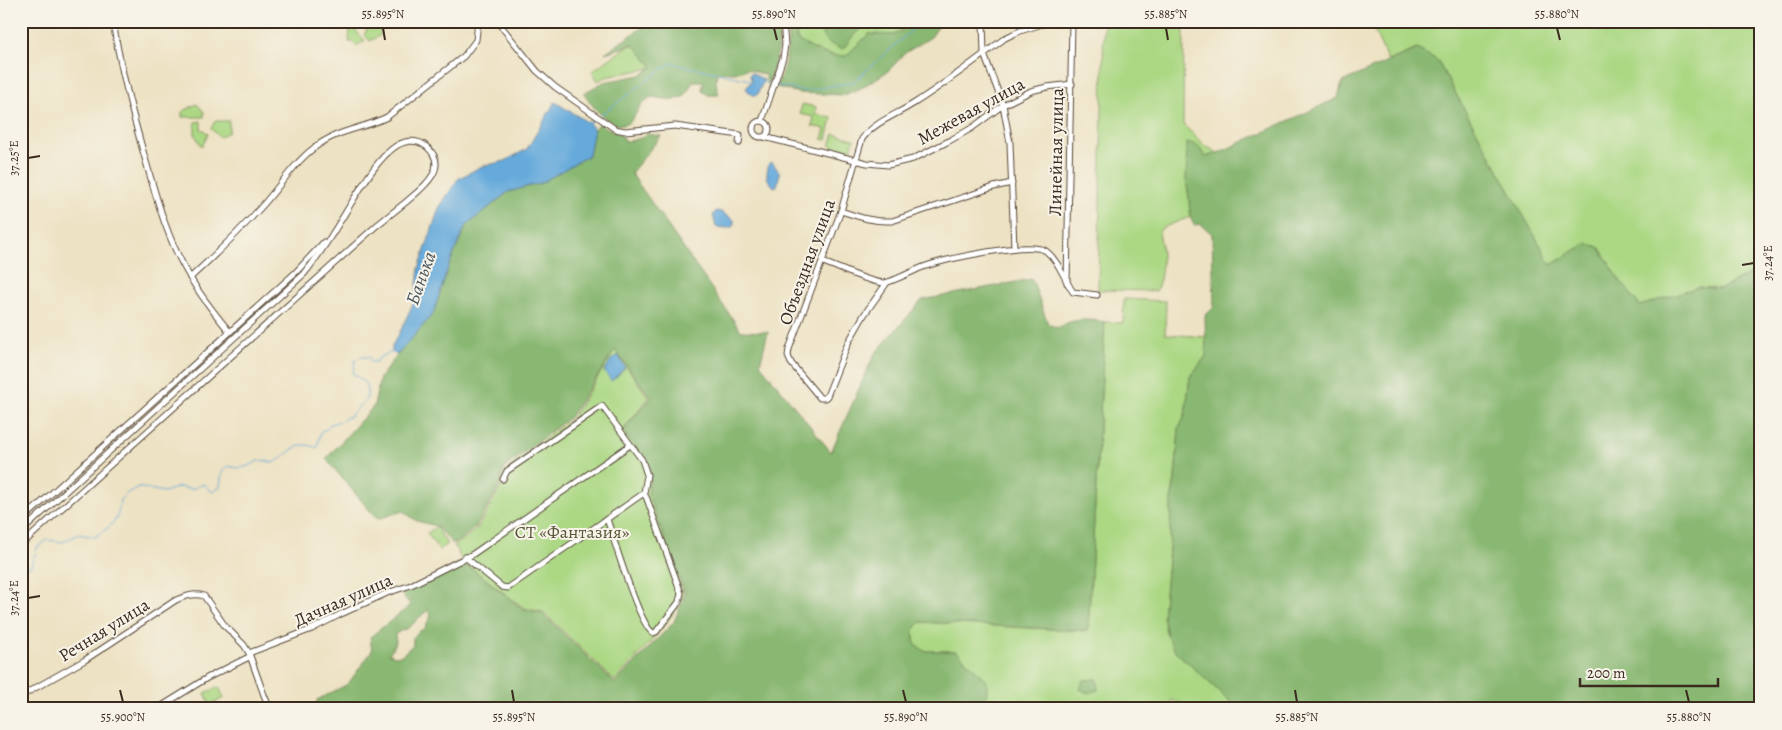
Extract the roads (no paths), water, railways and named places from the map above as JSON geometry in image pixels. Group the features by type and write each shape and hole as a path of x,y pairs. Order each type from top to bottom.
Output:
{"street":[{"path":"113,21 130,105 158,204 174,246 190,278 204,301 229,331"},
{"path":"190,278 263,206 290,172 314,148 332,136 388,117 464,56 476,40 478,21"},
{"path":"497,21 537,71 615,129 625,131 675,126 740,135 739,143"},
{"path":"762,121 783,58 785,45 783,21"},
{"path":"983,21 984,54 1003,105 1010,143 1014,248"},
{"name":"Объездная улица","path":"886,284 864,315 848,343 826,396 822,399 815,394 791,363 788,356 789,349 842,211 862,139 867,132 912,105 1005,38 1052,21"},
{"name":"Линейная улица","path":"1067,283 1072,21"},
{"name":"Межевая улица","path":"764,137 867,164 888,165 914,159 972,128 1003,105 1031,91 1072,84"},
{"path":"762,121 767,123 769,128 769,132 764,137 756,135 753,130 756,123 762,121"},
{"path":"21,532 304,274 365,182 381,160 393,148 404,142 412,141 419,142 429,149 435,159 435,167 433,175 424,186 376,226 21,545"},
{"path":"842,211 866,220 878,222 892,221 994,186 1012,183"},
{"path":"21,521 296,272 334,231"},
{"path":"823,262 886,284 909,272 932,264 1014,248 1044,250 1055,259 1073,292 1097,295"},
{"path":"503,479 506,471 600,406 605,407 646,468 644,493 682,593 679,602 656,632 653,633 648,629 640,613 607,519"},
{"name":"Дачная улица","path":"157,709 249,655 312,629 348,610 411,585 473,554 630,445"},
{"path":"465,558 502,587 508,588 644,493"},
{"name":"Речная улица","path":"21,696 85,660 176,600 192,594 204,596 249,655"},
{"path":"249,655 270,709"}],"water":[{"path":"752,73 764,80 757,95 753,95 746,89 752,79 750,74"},
{"path":"555,102 589,123 594,129 589,155 541,183 508,192 466,226 449,265 433,314 397,355 392,352 392,346 415,299 419,268 439,208 458,179 480,167 505,161 527,149"},
{"path":"772,162 780,173 777,186 774,187 767,176 769,163"},
{"path":"716,211 734,220 734,226 727,228 716,227 713,215"},
{"path":"618,355 625,367 611,381 604,371 611,360"}],"waterway":[{"name":"Банька","path":"775,85 804,91 853,82 912,30 915,21"},
{"name":"Банька","path":"599,116 671,63 750,80"},
{"name":"Банька","path":"764,82 769,84"},
{"name":"Банька","path":"588,123 595,119"},
{"name":"Банька","path":"21,570 31,566 37,548 47,540 63,542 79,534 95,537 101,533 114,522 120,500 138,487 164,492 179,487 192,489 204,484 212,492 220,487 222,472 228,466 243,468 258,461 273,463 298,446 310,445 317,448 321,431 327,429 330,424 350,416 367,398 365,383 353,374 355,361 359,357 369,357 371,362 376,362 380,357 392,352"}],"park label":[{"name":"СТ «Фантазия»","path":"572,532"}]}
